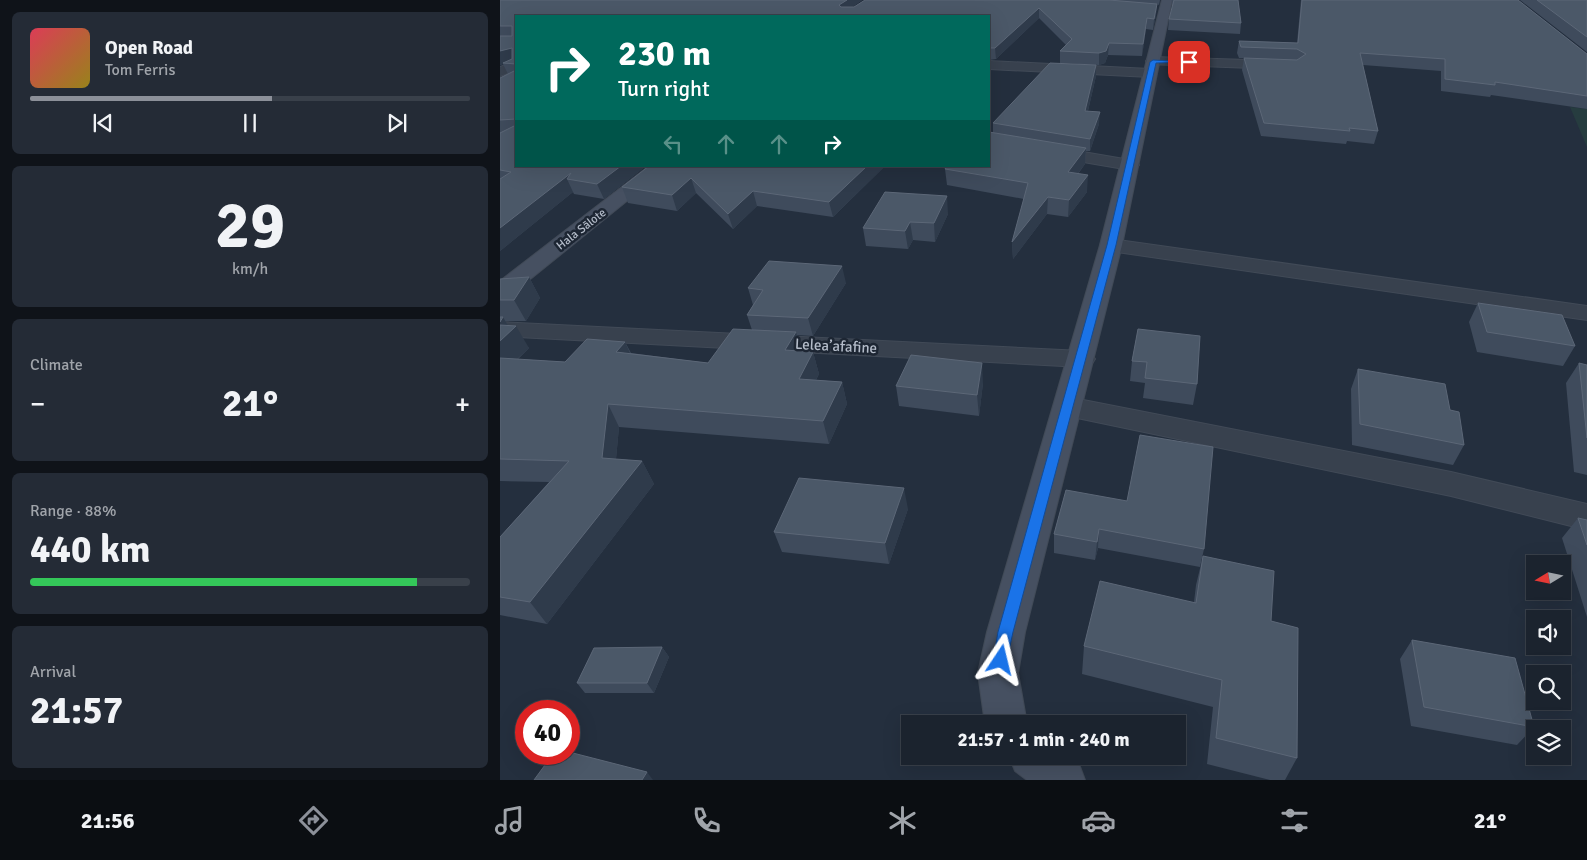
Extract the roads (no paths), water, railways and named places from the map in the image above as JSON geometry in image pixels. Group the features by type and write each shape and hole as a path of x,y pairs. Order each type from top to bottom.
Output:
{"street":[{"path":"1005,715 998,673 1006,632 1082,359 1111,245 1151,67 1162,6"},
{"path":"500,72 515,64"},
{"path":"990,65 1295,66"},
{"path":"990,141 1130,165"},
{"name":"Hala Sālote","path":"500,292 660,167"},
{"path":"1111,245 1587,313"},
{"name":"Lelea’afafine","path":"500,329 1082,359"},
{"path":"1068,407 1451,484 1587,517"},
{"path":"1042,765 1063,780"}]}
